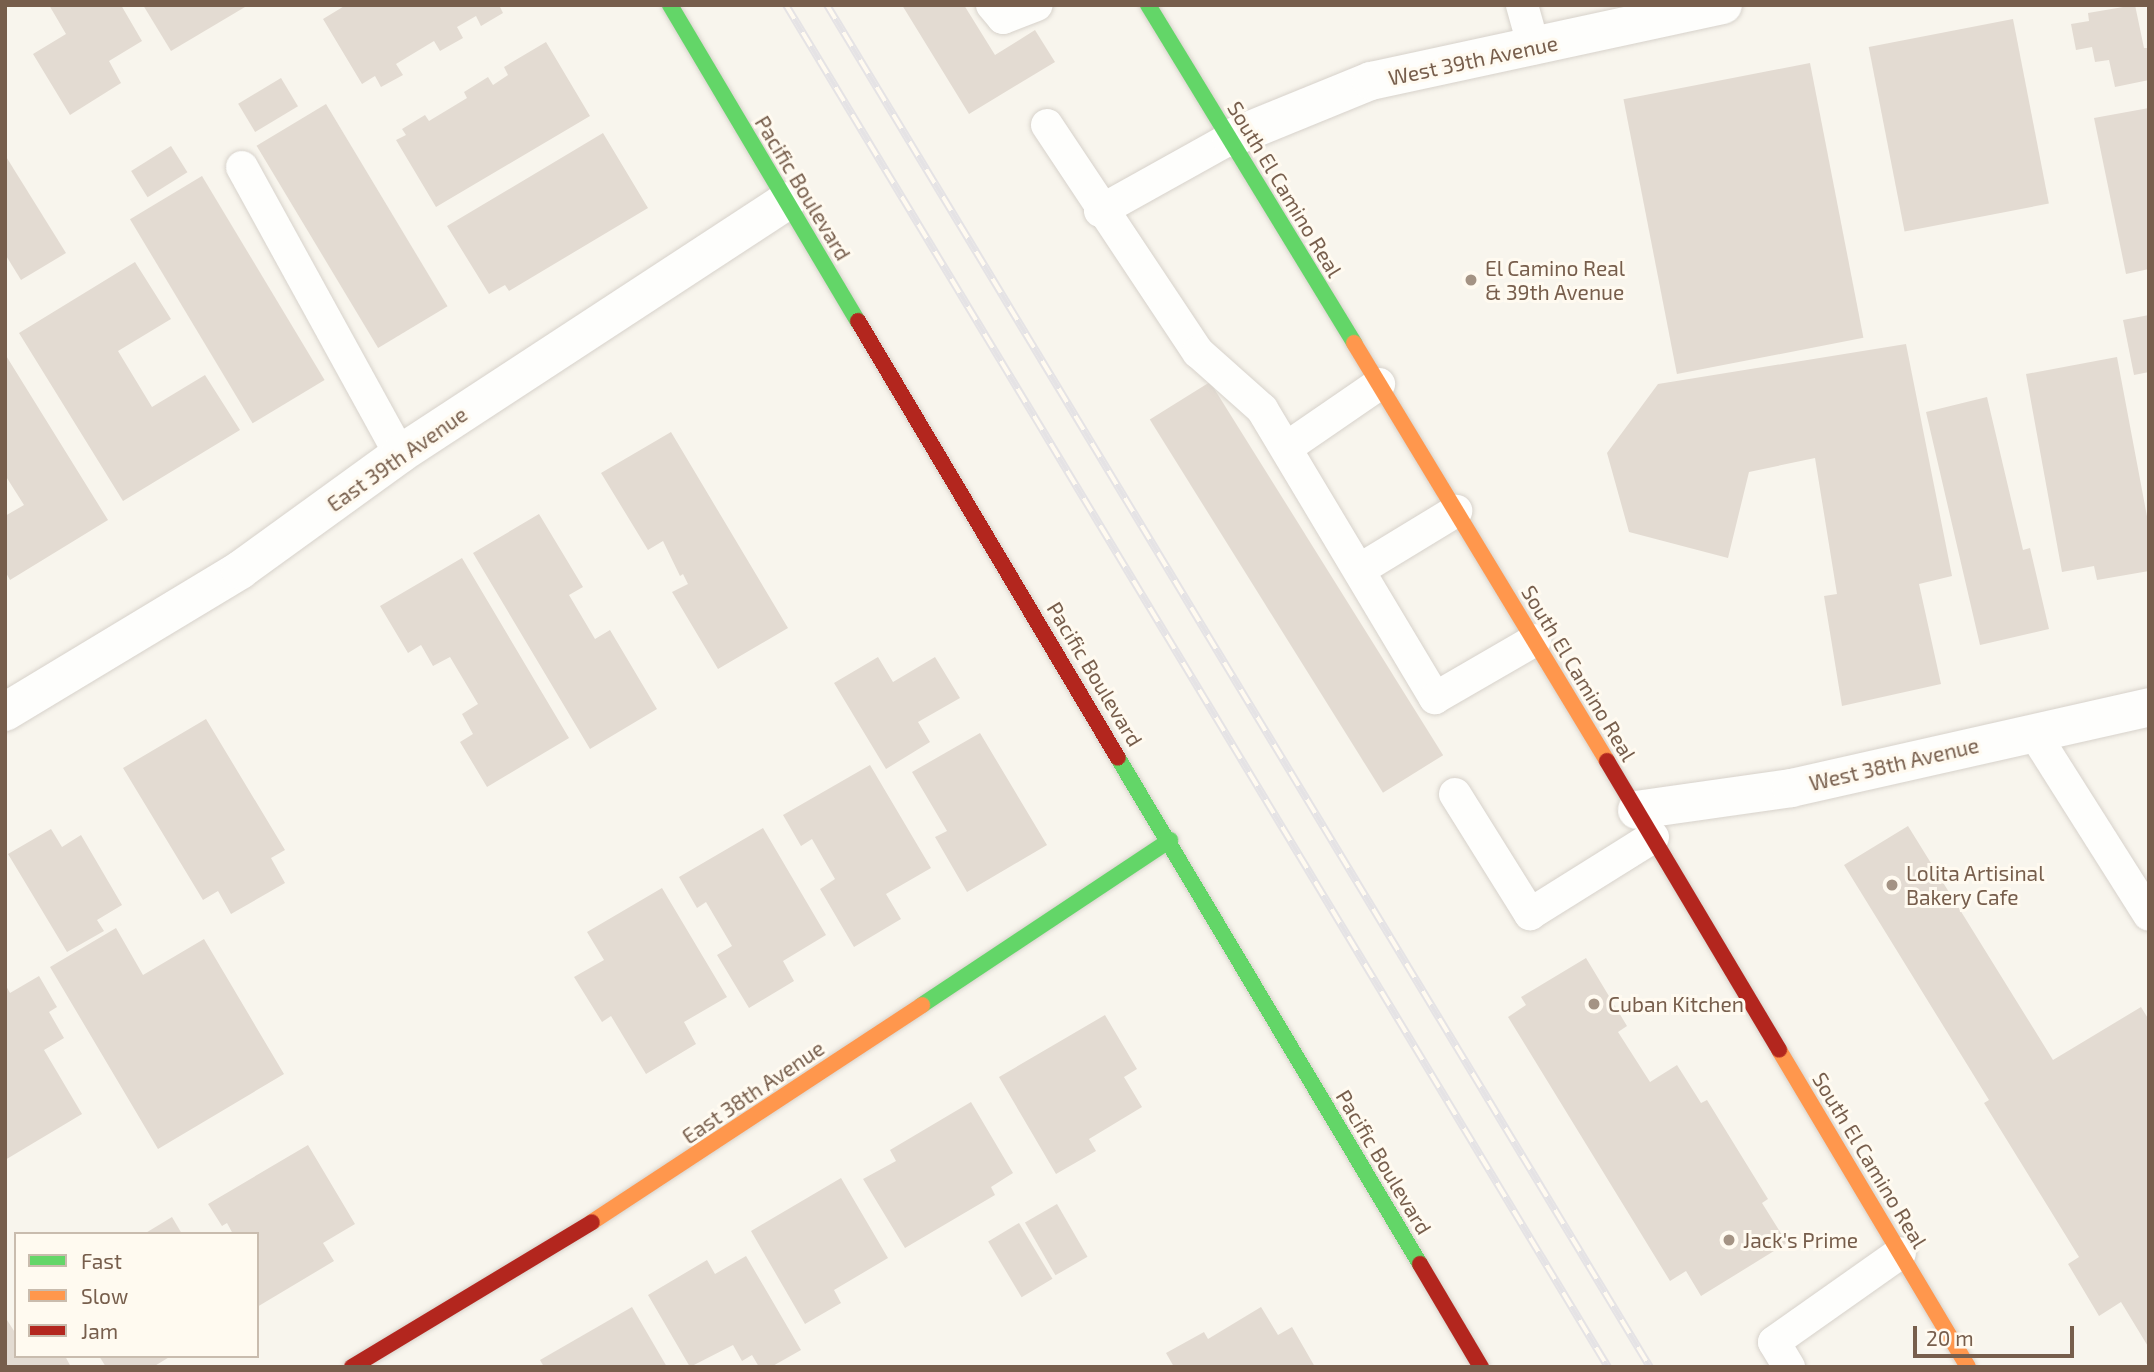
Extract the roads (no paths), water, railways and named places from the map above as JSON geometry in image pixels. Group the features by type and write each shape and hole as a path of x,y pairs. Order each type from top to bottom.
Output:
{"street":[{"name":"Pacific Boulevard","path":"670,5 1170,840 1481,1367"},
{"name":"West 39th Avenue","path":"1231,138 1371,81 1534,48 1723,5"},
{"name":"South El Camino Real","path":"1153,6 1645,823 1968,1367"},
{"name":"East 39th Avenue","path":"5,712 240,570 400,454 786,201"},
{"name":"West 38th Avenue","path":"1645,823 2149,707"},
{"name":"East 38th Avenue","path":"352,1367 620,1205 1170,840"}],"lane":[{"path":"992,5 1003,18 1037,5"},
{"path":"1522,5 1534,48"},
{"path":"1047,125 1100,211 1198,352 1262,409 1435,698 1535,640"},
{"path":"1100,211 1231,138"},
{"path":"242,167 400,454"},
{"path":"1286,448 1379,384"},
{"path":"1359,570 1456,511"},
{"path":"2034,733 2149,915"},
{"path":"1455,794 1530,915 1645,823"},
{"path":"1789,1367 1774,1342 1900,1253"}],"railway":[{"path":"786,5 1608,1367"},
{"path":"827,5 1650,1367"}],"place":[{"name":"El Camino Real & 39th Avenue","path":"1471,280"},
{"name":"Lolita Artisinal Bakery Cafe","path":"1892,885"},
{"name":"Cuban Kitchen","path":"1594,1004"},
{"name":"Jack's Prime","path":"1729,1240"}]}
